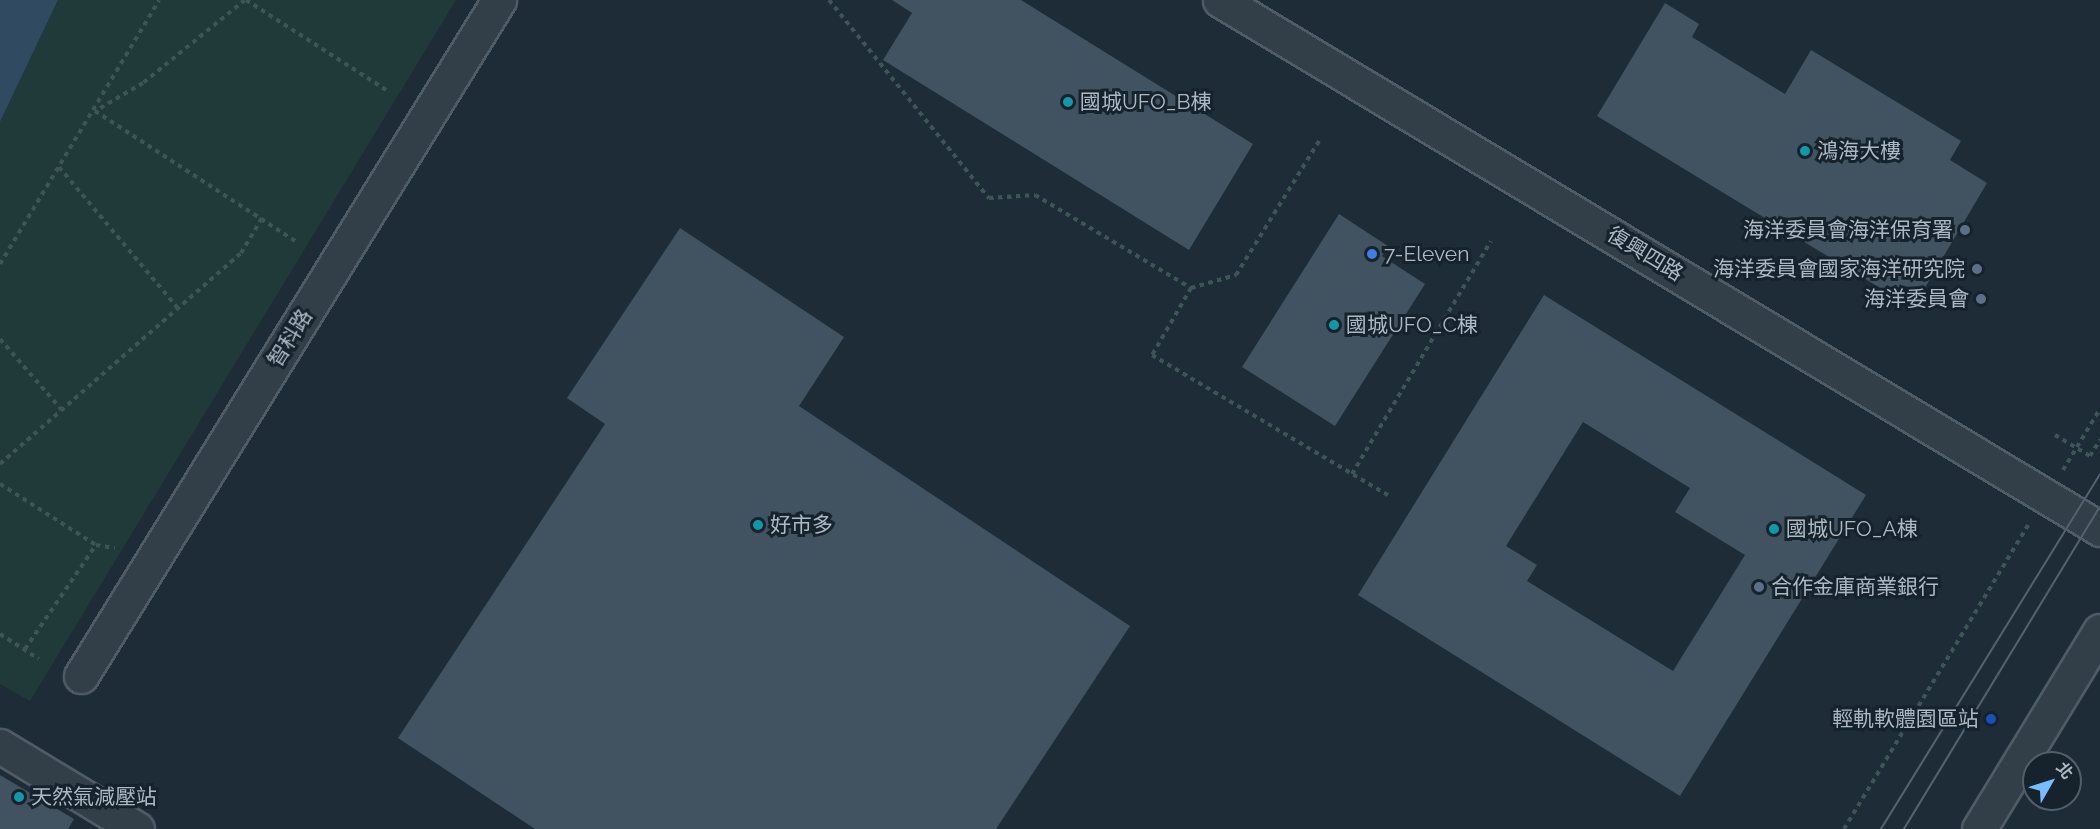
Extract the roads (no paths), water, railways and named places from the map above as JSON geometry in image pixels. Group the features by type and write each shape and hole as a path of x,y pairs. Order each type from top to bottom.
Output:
{"street":[{"name":"智科路","path":"81,676 499,0"},
{"name":"復興四路","path":"1220,0 2100,530"},
{"path":"1979,829 2100,631"},
{"path":"0,746 137,829"}],"water":[{"path":"0,0 58,0 0,122"}],"tram line":[{"path":"1881,829 2100,475"},
{"path":"1904,829 2100,507"}],"place":[{"name":"國城UFO_B棟","path":"1068,102"},
{"name":"鴻海大樓","path":"1805,151"},
{"name":"海洋委員會海洋保育署","path":"1965,230"},
{"name":"7-Eleven","path":"1372,254"},
{"name":"海洋委員會國家海洋研究院","path":"1977,269"},
{"name":"海洋委員會","path":"1981,299"},
{"name":"國城UFO_C棟","path":"1334,325"},
{"name":"好市多","path":"758,525"},
{"name":"國城UFO_A棟","path":"1774,529"},
{"name":"合作金庫商業銀行","path":"1759,587"},
{"name":"輕軌軟體園區站","path":"1991,719"},
{"name":"天然氣減壓站","path":"19,797"}]}
